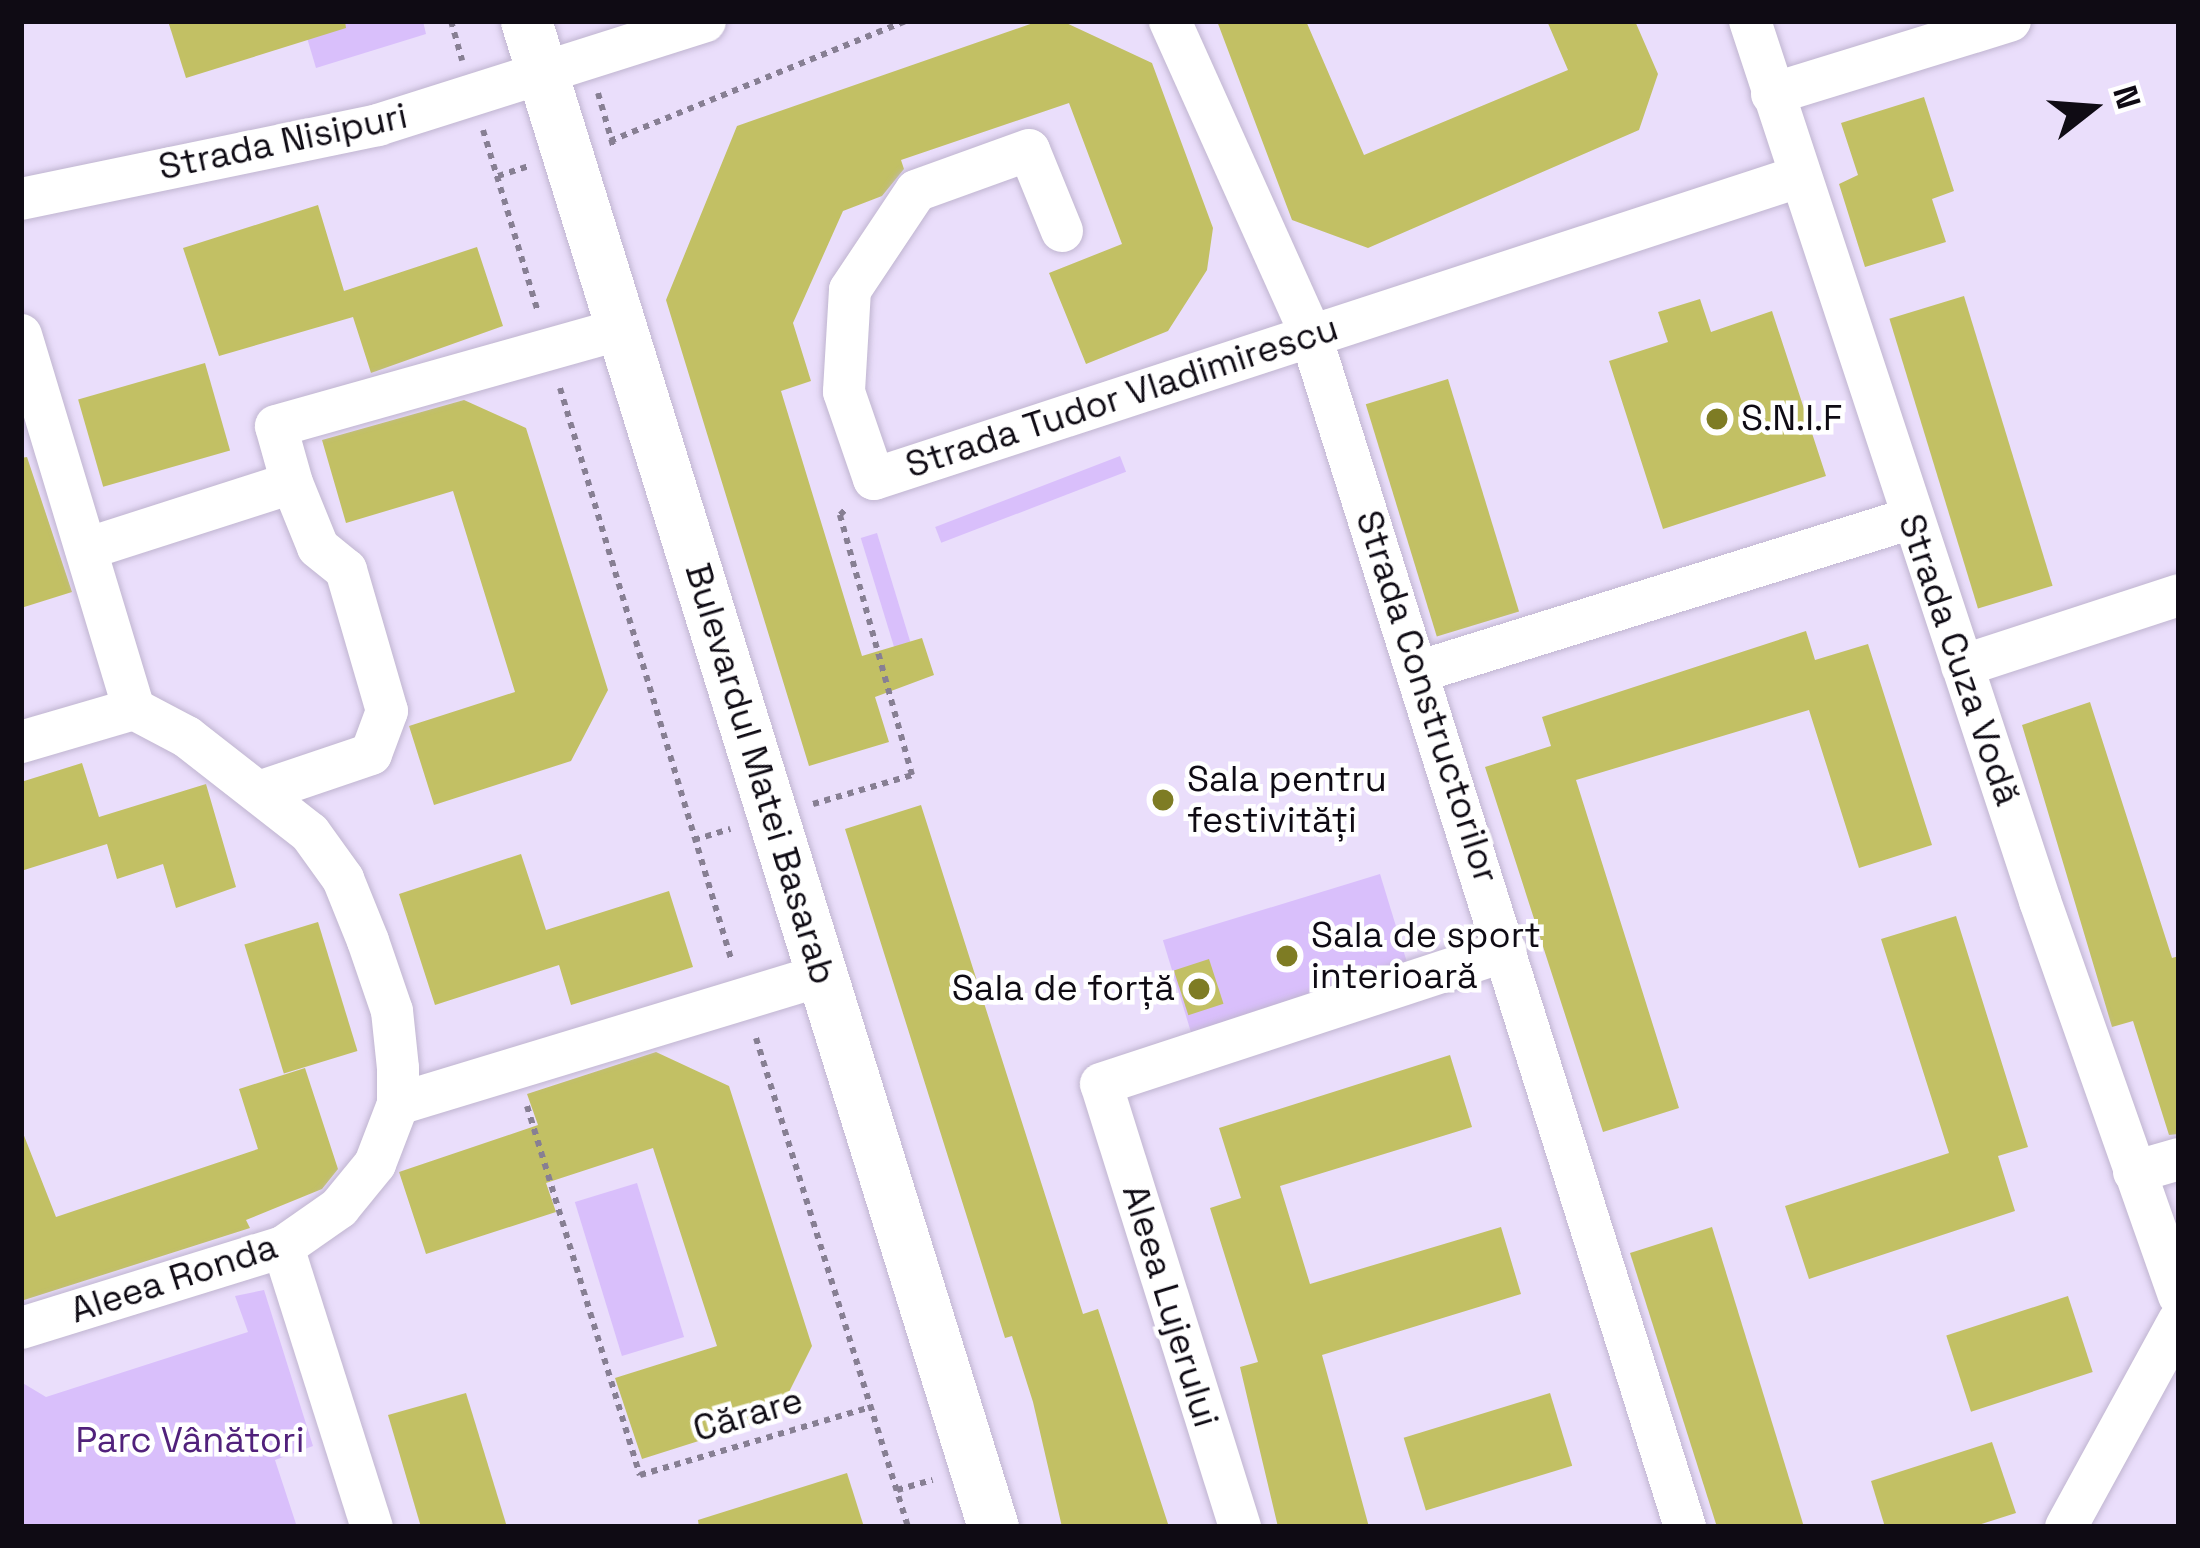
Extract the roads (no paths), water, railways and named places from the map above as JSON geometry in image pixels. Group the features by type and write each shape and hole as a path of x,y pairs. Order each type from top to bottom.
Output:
{"main road":[{"name":"Bulevardul Matei Basarab","path":"526,21 566,69 622,329 993,1527"}],"street":[{"name":"Strada Nisipuri","path":"21,199 280,150 566,69 705,21"},
{"name":"Strada Constructorilor","path":"1170,21 1310,333 1421,671 1685,1527"},
{"name":"Strada Cuza Vodă","path":"1750,21 1961,666 2134,1172 2175,1271"},
{"path":"1772,94 2010,21"},
{"name":"Strada Tudor Vladimirescu","path":"1062,231 1029,150 916,191 850,290 844,392 874,479 1798,177"},
{"path":"262,791 371,754 387,711 346,570 318,548 276,426 622,329"},
{"path":"21,334 134,709 21,742"},
{"path":"86,549 292,483"},
{"path":"1421,671 1912,518"},
{"path":"1961,666 2179,595"},
{"name":"Aleea Ronda","path":"21,1328 283,1247 339,1208 376,1164 398,1104 392,1011 343,879 310,833 262,791 134,709"},
{"name":"Aleea Lujerului","path":"1240,1527 1101,1084 1506,951"},
{"path":"398,1104 822,975"},
{"path":"2134,1172 2179,1159"},
{"path":"283,1247 371,1527"},
{"path":"2066,1527 2179,1321"}],"place":[{"name":"S.N.I.F","path":"1717,419"},
{"name":"Sala pentru festivități","path":"1163,800"},
{"name":"Sala de sport interioară","path":"1287,956"},
{"name":"Sala de forță","path":"1199,989"}],"park label":[{"name":"Parc Vânători","path":"190,1441"}]}
